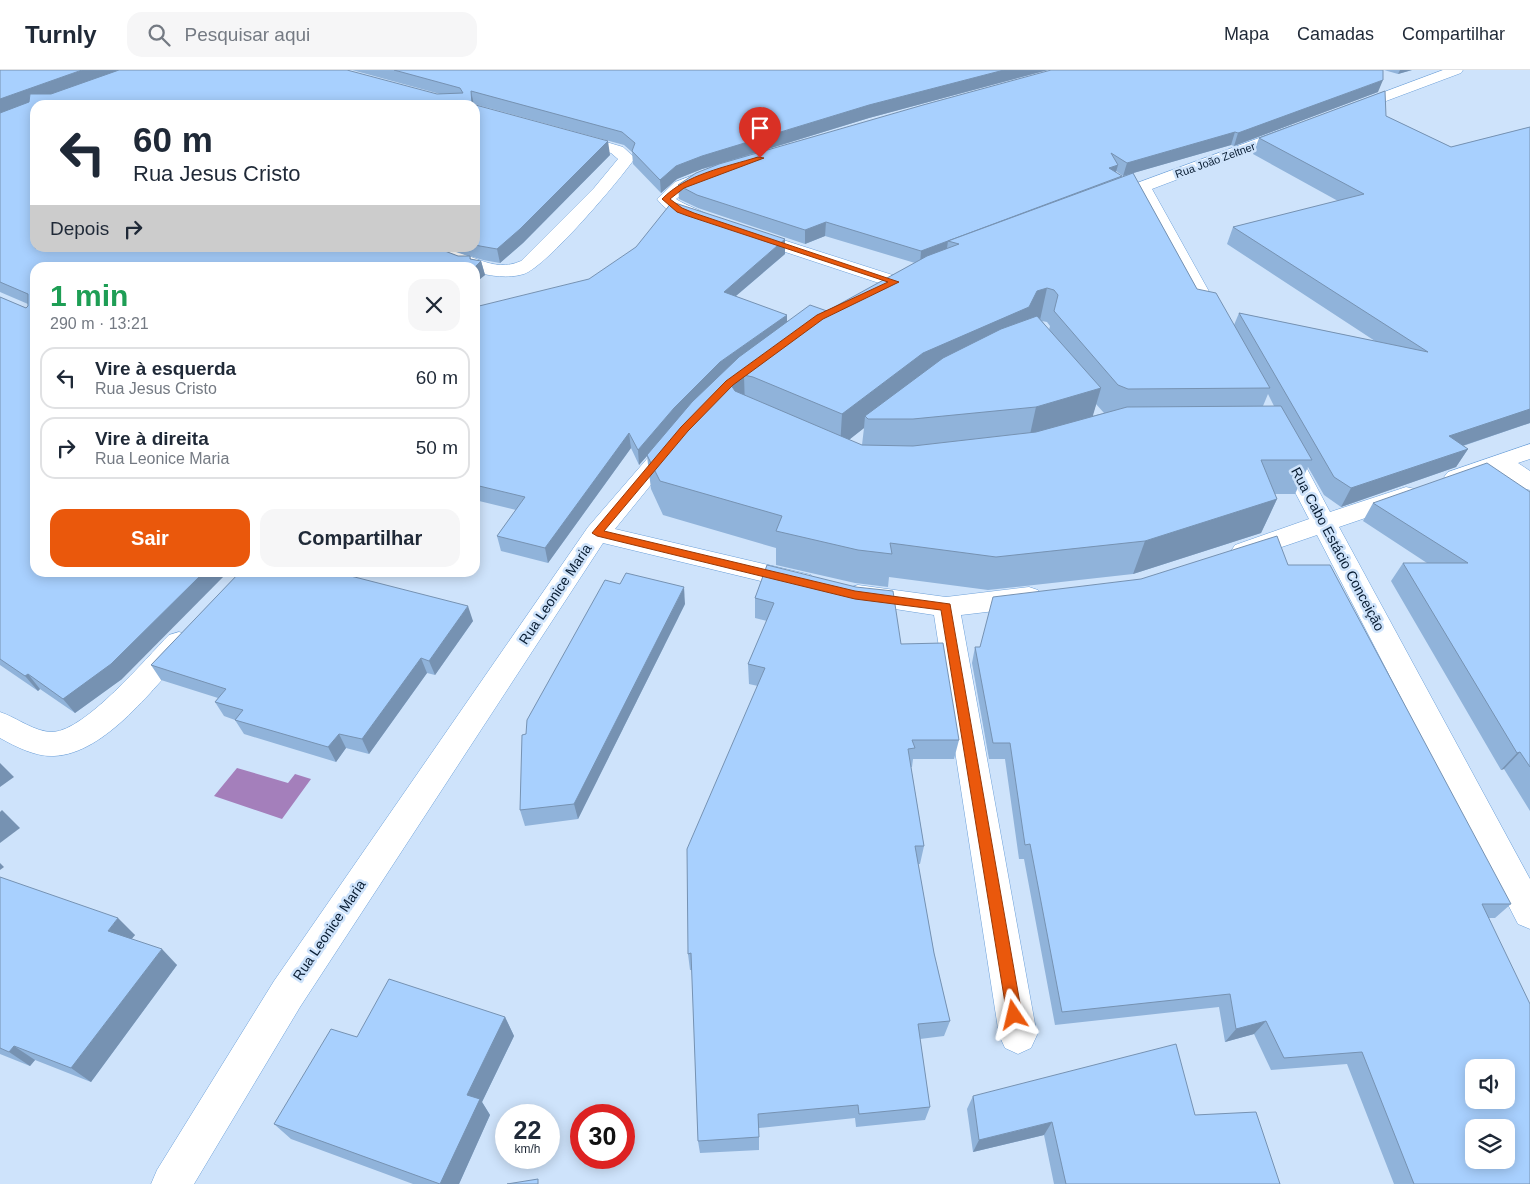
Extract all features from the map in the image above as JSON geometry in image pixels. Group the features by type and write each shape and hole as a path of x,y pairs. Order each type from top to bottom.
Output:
{"street":[{"path":"1338,114 1456,70"},
{"path":"1388,78 1413,86"},
{"name":"Rua João Zeltner","path":"1142,187 1310,124"},
{"path":"480,266 505,272 520,270 533,260 600,192 628,158 617,150 561,134"},
{"path":"730,168 681,186 666,199 680,210 895,282"},
{"path":"1082,210 1142,187 1227,343"},
{"path":"438,252 468,262"},
{"path":"862,297 922,272"},
{"name":"Rua Leonice Maria","path":"171,1184 287,994 597,533 691,422"},
{"name":"Rua Cabo Estácio Conceição","path":"1274,430 1325,523 1530,913"},
{"path":"1220,558 1530,451"},
{"path":"1500,462 1530,482"},
{"path":"597,533 855,595 946,607 1055,594"},
{"path":"946,607 1018,1035"},
{"path":"0,724 34,741 60,744 79,736 102,721 198,622"}],"shaded area":[{"path":"237,768 288,783 295,774 311,779 282,819 214,796"}],"building":[{"path":"0,70 82,70 0,99"},
{"path":"119,70 347,70 437,94 463,93 460,88 394,70 1004,70 869,105 702,156 676,166 660,180 632,151 635,143 622,132 471,91 472,100 30,100 30,252 448,252 458,256 470,256 470,259 481,261 30,262 30,577 199,577 111,664 63,699 28,674 25,676 0,659 0,297 26,308 28,306 28,294 0,282 0,113 29,102 30,94 51,94"},
{"path":"1051,70 1383,70 1383,80 1238,133 1235,132 1127,163 1111,153 1118,165 1109,168 1122,176 921,251 826,222 805,230 697,195 678,185 696,173 719,164"},
{"path":"1385,91 1386,116 1451,147 1530,127 1530,409 1449,436 1468,449 1351,488 1334,477 1239,313 1428,352 1233,227 1364,194 1259,138"},
{"path":"480,106 608,141 520,229 497,249 480,246"},
{"path":"1133,173 1197,289 1216,293 1270,388 1128,389 1118,385 1054,311 1058,295 1054,290 1047,288 1037,291 1029,307 923,353 842,414 753,377 744,375 736,377 731,385 735,391 862,445 913,446 1036,432 1127,407 1281,406 1312,460 1261,460 1277,499 1145,541 996,557 890,543 892,554 858,550 776,531 782,516 660,481 647,455 692,402 739,357 810,305 827,311 927,256 959,244 948,241"},
{"path":"672,202 785,239 724,292 787,315 720,362 674,408 638,450 629,433 545,548 497,536 525,497 480,486 480,306 589,279 636,247"},
{"path":"1037,316 1101,388 1036,407 913,419 868,419 865,416 943,358 1001,329"},
{"path":"1487,463 1530,492 1530,767 1520,752 1517,753 1403,563 1468,563 1373,503"},
{"path":"1277,536 1288,565 1330,565 1511,904 1482,904 1530,1004 1530,1184 1414,1184 1362,1052 1284,1058 1266,1021 1236,1029 1230,994 1062,1012 1030,844 1025,845 1010,743 993,743 975,647 980,647 993,597 1141,579"},
{"path":"767,565 856,587 893,591 901,644 943,643 959,740 912,740 915,748 908,749 924,846 915,846 934,953 950,1021 918,1024 930,1107 859,1114 858,1105 758,1114 759,1137 698,1141 691,953 688,954 687,849 765,668 748,664 774,603 755,598"},
{"path":"626,573 684,587 574,804 520,810 522,735 526,734 527,720 605,580 620,584"},
{"path":"235,577 355,577 468,606 429,661 421,658 362,739 339,734 328,747 235,720 243,710 215,702 226,689 151,665"},
{"path":"0,877 118,918 108,931 162,949 71,1068 14,1046 9,1052 0,1048"},
{"path":"389,979 505,1017 467,1095 480,1099 440,1184 274,1124 331,1029 357,1037"},
{"path":"1176,1044 1195,1115 1256,1112 1280,1184 1066,1184 1052,1122 979,1140 973,1096"},
{"path":"538,1179 538,1184 507,1184"}],"route":[{"path":"760,158 715,172 681,186 666,199 680,210 691,214 895,282 820,317 730,383 685,429 597,533 855,595 946,607 1014,1015"}]}
